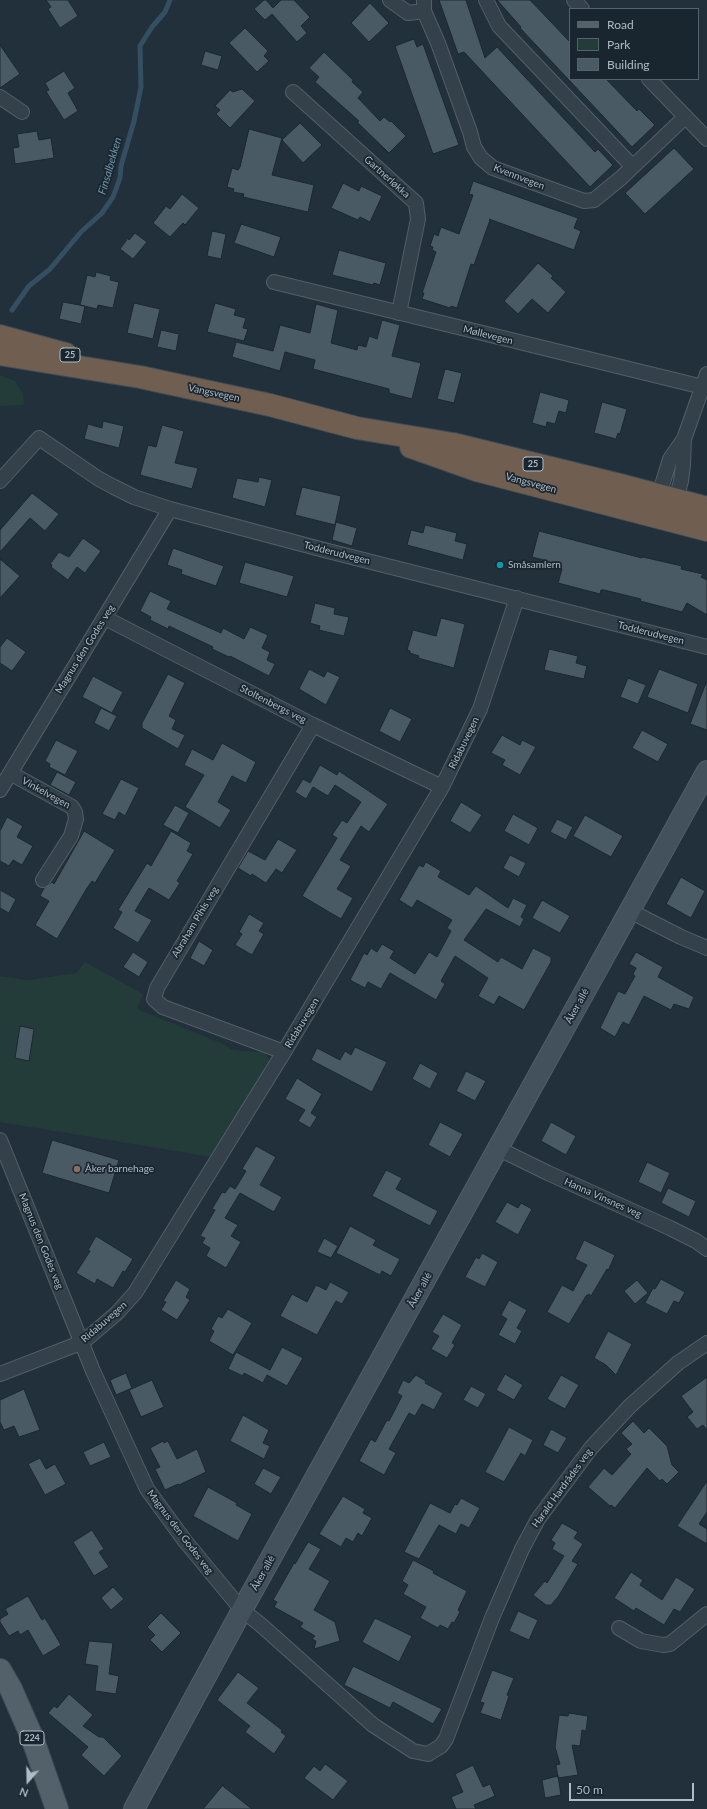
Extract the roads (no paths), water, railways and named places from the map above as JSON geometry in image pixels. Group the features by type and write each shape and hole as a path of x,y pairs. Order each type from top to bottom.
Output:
{"highway":[{"name":"Vangsvegen","path":"0,336 37,345 140,376"},
{"name":"Vangsvegen","path":"0,354 140,376 270,405 357,428 469,467 707,530"},
{"name":"Vangsvegen","path":"357,428 453,444 707,508"}],"main road":[{"name":"224","path":"0,1670 11,1689 32,1737 57,1809"}],"street":[{"name":"Kvennvegen","path":"390,0 408,13 424,5 470,132 474,147 480,158 493,168 584,201 594,200 621,178 685,117"},
{"path":"486,0 499,26 632,166"},
{"path":"574,0 581,8"},
{"path":"650,80 707,139"},
{"name":"Gartnerløkka","path":"293,92 416,203 418,219 399,312"},
{"path":"0,97 22,112"},
{"name":"Møllevegen","path":"274,282 399,312 705,380"},
{"path":"663,518 668,498 683,465 684,439 705,380"},
{"name":"Todderudvegen","path":"0,481 39,438 99,479 134,497 170,509 324,550 707,647"},
{"name":"Magnus den Godes veg","path":"0,790 170,509"},
{"name":"Ridabuvegen","path":"0,1374 83,1342 117,1313 135,1293 284,1052 442,787 480,708 517,598"},
{"name":"Stoltenbergs veg","path":"105,618 312,725 442,787"},
{"name":"Abraham Pihls veg","path":"284,1052 163,1008 154,999 154,993 312,725"},
{"name":"Åker allé","path":"134,1809 242,1610 707,771"},
{"name":"Vinkelvegen","path":"10,773 72,806 75,812 76,819 71,836 43,880"},
{"path":"630,911 681,938 707,948"},
{"name":"Magnus den Godes veg","path":"0,1140 41,1245 83,1342 93,1370 147,1489 185,1541 242,1610 261,1625 373,1725 413,1751 428,1754"},
{"name":"Hanna Vinsnes veg","path":"499,1148 548,1173 670,1228 696,1241 707,1249"},
{"name":"Harald Hardrådes veg","path":"428,1754 441,1746 446,1738 492,1618 522,1548 538,1519 591,1448 630,1406 678,1363 707,1343"},
{"path":"619,1628 641,1641 658,1644 670,1644 707,1614"}],"waterway":[{"name":"Finsalbekken","path":"12,310 29,286 50,269 81,232 102,213 113,197 120,178 121,166 134,121 141,87 140,46 152,27 165,12 170,0"}],"place":[{"name":"Småsamlern","path":"500,565"},
{"name":"Åker barnehage","path":"77,1169"}]}
